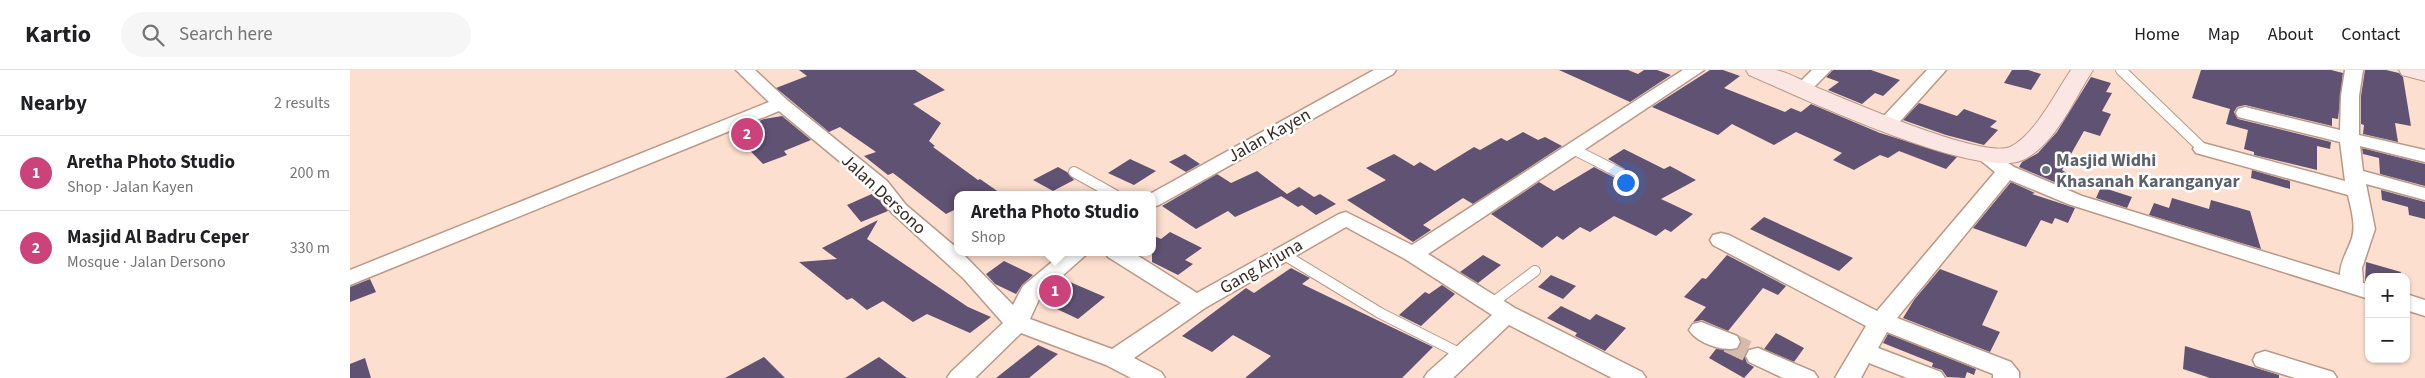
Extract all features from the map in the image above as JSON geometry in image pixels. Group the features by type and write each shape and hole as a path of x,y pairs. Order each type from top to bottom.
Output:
{"main road":[{"path":"1757,70 1955,148 1999,157 2012,156 2028,147 2040,133 2082,70"},
{"path":"2410,70 2425,74"}],"street":[{"path":"750,74 772,70"},
{"name":"Jalan Kayen","path":"1156,199 1387,70"},
{"path":"1413,254 1695,70"},
{"path":"1803,88 1822,70"},
{"path":"1888,123 1937,70"},
{"path":"2354,70 2348,117 2355,183 2364,228 2361,241 2350,265 2360,289"},
{"name":"Jalan Dersono","path":"750,74 781,104 880,185 899,209 972,274 1017,323"},
{"path":"350,278 781,104"},
{"path":"2244,113 2425,156"},
{"path":"2203,149 2355,183 2425,194"},
{"path":"1984,155 2007,171 2074,200 2360,289"},
{"path":"1848,378 1881,322 2007,171"},
{"name":"Gang Arjuna","path":"1116,359 1197,303 1346,218 1413,254 1499,309 1633,378"},
{"path":"1721,240 1881,322 2002,368 2007,372 2006,378"},
{"path":"960,378 1017,323 1031,291 1073,256"},
{"path":"1122,256 1197,303"},
{"path":"2410,303 2425,308"},
{"path":"1437,378 1463,354 1499,309"},
{"path":"1017,323 1116,359 1152,378"},
{"path":"1701,330 1728,342"},
{"path":"1865,352 1932,378"},
{"path":"1758,356 1805,378"},
{"path":"2265,360 2324,378"}],"lane":[{"path":"2121,70 2203,149"},
{"path":"1574,149 1620,173"},
{"path":"1074,172 1108,191"},
{"path":"1283,254 1380,313 1463,354"},
{"path":"1499,309 1535,271"}],"building":[{"path":"799,70 915,70 945,90 913,104 941,123 929,141 935,146 933,147 978,180 980,179 997,191 954,191 954,210 946,214 893,173 888,175 864,156 876,152 840,127 829,132 776,88 807,76"},
{"path":"1559,70 1628,70 1638,74 1644,70 1657,70 1671,75 1630,102"},
{"path":"1710,70 1723,70 1740,76 1724,88 1785,112 1791,108 1801,112 1811,104 1880,133 1957,157 1946,169 1899,151 1888,158 1880,155 1854,170 1833,160 1842,153 1796,132 1774,145 1732,124 1718,135 1652,107"},
{"path":"1833,70 1871,70 1900,80 1883,96 1875,93 1862,104 1828,90 1839,82 1826,77"},
{"path":"2012,70 2028,70 2041,74 2031,90 2004,83"},
{"path":"2201,70 2331,70 2343,73 2338,119 2332,118 2332,126 2245,105 2237,107 2234,112 2238,119 2331,142 2330,149 2317,146 2317,170 2254,155 2254,152 2244,149 2248,130 2226,124 2230,109 2192,98"},
{"path":"2365,70 2386,70 2399,73 2403,77 2411,126 2395,123 2398,142 2363,134 2361,96"},
{"path":"2091,77 2111,83 2106,92 2112,93 2102,111 2111,114 2100,136 2084,131 2062,170 2076,179 2059,184 2019,167 2022,162 2038,153 2057,132"},
{"path":"1919,103 1957,116 1964,109 1997,121 1990,127 1998,130 1984,145 1946,135 1903,120"},
{"path":"782,116 811,140 784,151 787,155 763,164 732,132 764,119"},
{"path":"1523,132 1538,140 1545,137 1562,146 1473,204 1463,198 1423,225 1431,230 1413,242 1347,200 1386,180 1366,168 1394,154 1414,166 1420,162 1435,171 1474,147 1480,150 1501,138 1507,141"},
{"path":"2362,148 2425,164 2425,186 2380,174 2379,158 2363,154"},
{"path":"1624,149 1664,169 1670,166 1696,180 1661,199 1693,214 1671,232 1665,229 1656,236 1614,216 1590,232 1580,227 1563,240 1557,236 1542,248 1491,214 1539,182 1554,191 1594,167 1617,179 1623,179 1626,176 1625,169 1608,159"},
{"path":"1185,154 1200,164 1186,172 1169,162"},
{"path":"1130,159 1156,171 1134,185 1108,173"},
{"path":"1058,167 1067,172 1074,180 1053,191 1033,180"},
{"path":"2252,170 2290,181 2290,189 2251,178"},
{"path":"1257,171 1287,194 1299,187 1314,197 1320,194 1336,204 1316,215 1302,205 1298,207 1281,196 1235,217 1228,211 1196,229 1162,206 1217,174 1231,183"},
{"path":"2011,182 2035,193 2032,194 2075,208 2068,223 2055,218 2052,224 2041,220 2026,247 1973,228"},
{"path":"2101,187 2132,197 2127,208 2096,198"},
{"path":"2381,190 2425,202 2425,219 2409,215 2408,207 2382,200"},
{"path":"874,193 888,211 861,222 847,205"},
{"path":"2172,198 2209,209 2211,200 2250,211 2261,249 2149,215 2154,203 2169,208"},
{"path":"1764,217 1853,258 1839,271 1750,229"},
{"path":"878,220 867,239 968,307 991,317 970,333 927,314 913,322 883,301 867,310 852,298 847,300 799,262 837,259 822,248"},
{"path":"1170,232 1202,248 1185,260 1193,264 1178,275 1152,262 1152,256 1156,256 1156,237 1161,239"},
{"path":"1483,255 1501,265 1478,283 1460,272"},
{"path":"1727,255 1786,286 1778,295 1763,288 1728,331 1702,320 1693,322 1706,307 1684,297 1702,278 1706,279"},
{"path":"1004,261 1033,275 1022,285 1016,294 995,284 986,274"},
{"path":"2366,262 2401,272 2401,273 2365,273"},
{"path":"1291,268 1310,278 1302,284 1433,347 1402,378 1245,378 1271,356 1233,335 1212,352 1182,336 1246,288 1254,293"},
{"path":"1940,269 1998,291 1982,325 2000,332 1990,352 1903,318 1914,300"},
{"path":"1551,275 1576,286 1563,299 1538,287"},
{"path":"370,279 376,292 350,302 350,287"},
{"path":"1063,279 1105,297 1078,319 1040,301 1043,296"},
{"path":"1442,285 1455,294 1421,326 1399,315 1425,292 1429,294"},
{"path":"1561,306 1590,320 1596,314 1626,328 1605,351 1575,336 1577,333 1547,318"},
{"path":"1776,333 1804,348 1794,362 1764,349"},
{"path":"1888,334 1976,369 1974,375 1967,372 1965,378 1947,377 1942,370 1932,367 1933,363 1883,343"},
{"path":"1038,345 1058,354 1029,378 996,378"},
{"path":"2185,346 2279,375 2279,378 2210,378 2183,369"},
{"path":"1716,349 1734,350 1744,355 1747,363 1754,367 1744,378 1709,358"},
{"path":"764,357 785,378 725,378"},
{"path":"879,357 907,378 845,378"},
{"path":"365,358 371,378 350,378 350,364"}],"tunnel":[{"path":"1728,342 1758,356"}],"place":[{"name":"Masjid Al Badru Ceper","path":"747,134"},
{"name":"Masjid Widhi Khasanah Karanganyar","path":"2046,170"},
{"name":"Aretha Photo Studio","path":"1055,291"}]}
